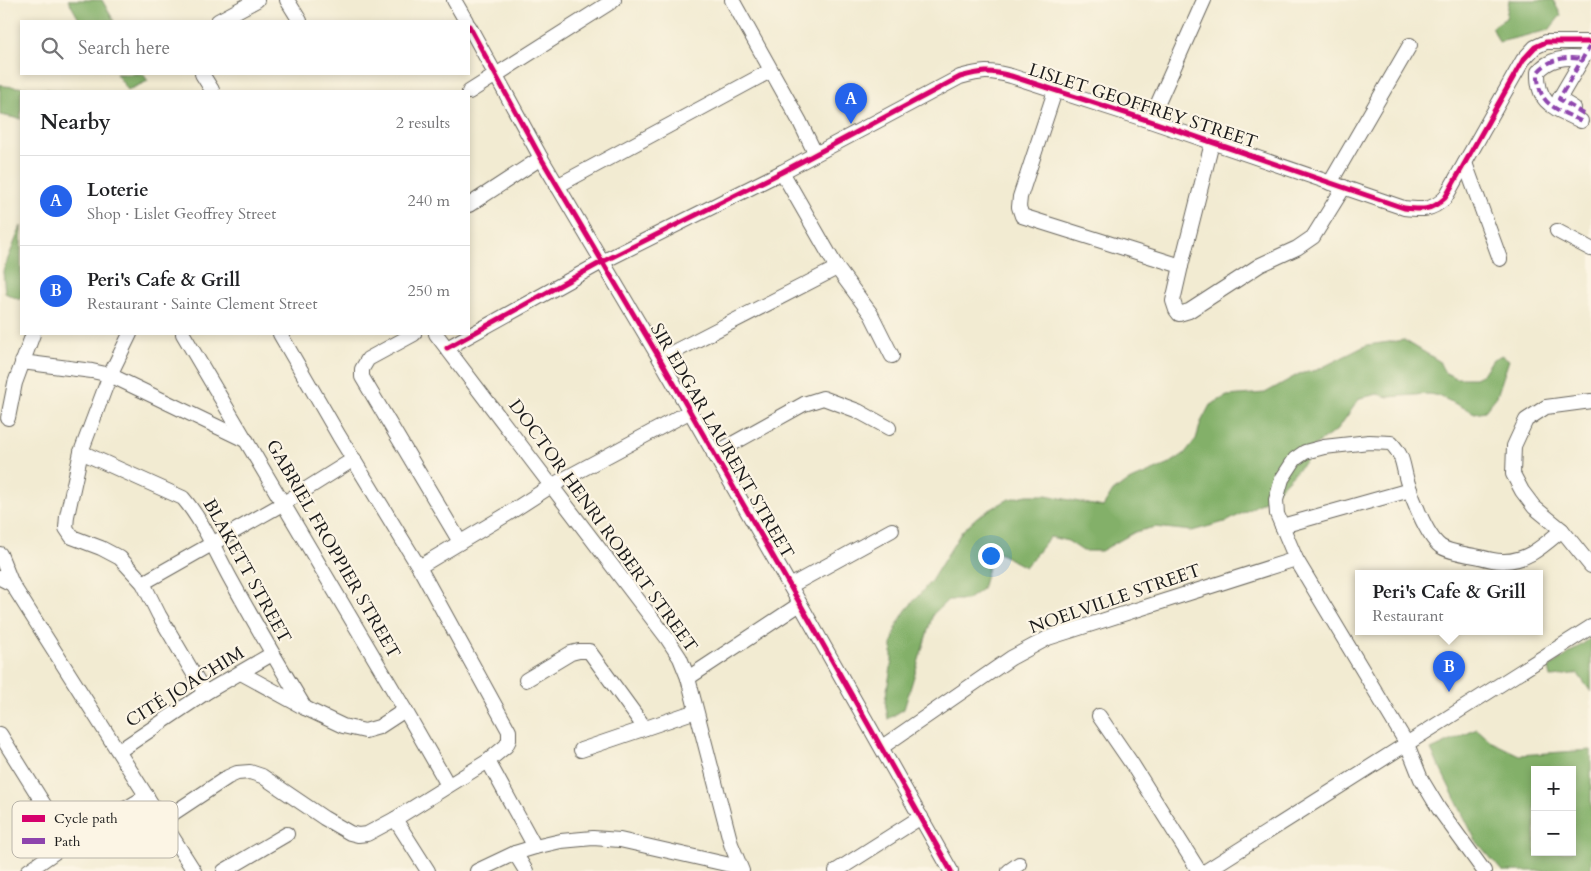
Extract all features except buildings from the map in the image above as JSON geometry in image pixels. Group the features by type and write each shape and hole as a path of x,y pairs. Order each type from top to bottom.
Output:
{"street":[{"path":"220,20 257,0"},
{"path":"287,0 299,20"},
{"path":"454,0 465,20"},
{"path":"470,91 614,0"},
{"path":"732,0 800,122 815,153"},
{"path":"1150,121 1204,0"},
{"name":"SIR EDGAR LAURENT STREET","path":"470,28 541,158 660,359 951,871"},
{"name":"LISLET GEOFFREY STREET","path":"447,348 602,262 782,172 960,77 980,71 997,72 1150,121 1404,208 1419,210 1430,208 1445,198 1523,60 1535,47 1546,42 1591,43"},
{"path":"1582,59 1574,58 1552,61 1543,65 1538,72 1542,97 1552,106 1582,118 1559,99 1582,59 1591,43"},
{"path":"1330,183 1410,45"},
{"path":"557,186 770,71"},
{"path":"203,75 212,90"},
{"path":"1055,91 1020,197 1019,207 1022,216 1180,266"},
{"path":"1212,143 1180,266 1173,301 1179,314 1189,311 1260,265 1297,248 1313,236 1344,187"},
{"path":"470,204 541,158"},
{"path":"1465,163 1500,259"},
{"path":"782,172 837,268 871,314 892,356"},
{"path":"1557,231 1591,249"},
{"path":"660,359 837,268"},
{"path":"8,418 15,383 33,335"},
{"path":"130,335 110,376 81,452 66,528 72,537 101,548 120,558 143,583 159,615 206,693"},
{"name":"GABRIEL FROPPIER STREET","path":"184,335 406,710 448,785"},
{"path":"178,810 228,777 237,773 250,772 262,776 324,818 350,832 358,835 367,834 395,820 488,761 506,746 509,740 509,731 419,567 281,335"},
{"path":"412,335 368,359 362,370 362,377 460,542"},
{"name":"DOCTOR HENRI ROBERT STREET","path":"437,335 667,638 680,658 688,678 731,844 741,869"},
{"path":"22,362 92,371 110,376 247,441"},
{"path":"714,454 804,404 823,398 858,411 889,428"},
{"path":"1590,561 1562,530 1534,507 1522,491 1513,474 1514,446 1526,420 1546,407 1591,401"},
{"path":"419,567 551,486 689,412"},
{"path":"1477,869 1421,779 1407,744 1296,559 1277,514 1276,500 1282,479 1295,459 1305,452 1324,447 1370,442 1391,443 1400,453 1410,490 1418,510 1432,537 1440,546 1461,554 1501,562 1520,560 1537,550 1562,530"},
{"name":"BLAKETT STREET","path":"81,452 183,498 212,544 272,654 305,708"},
{"path":"143,583 284,503 354,460"},
{"path":"1282,526 1410,490"},
{"path":"790,586 892,530"},
{"path":"0,554 6,581 150,801"},
{"name":"NOELVILLE STREET","path":"882,747 1010,658 1048,638 1296,559"},
{"path":"688,678 800,604"},
{"path":"1206,871 1591,627"},
{"path":"526,680 571,653 579,651 589,652 645,728"},
{"name":"CITÉ JOACHIM","path":"119,752 206,693 272,654"},
{"path":"241,673 305,708 343,726 365,731 379,727 406,710"},
{"path":"581,750 696,711"},
{"path":"1099,716 1132,764 1199,871"},
{"path":"2,743 40,801"},
{"path":"488,761 535,847"},
{"path":"139,801 147,796"},
{"path":"836,871 922,817"},
{"path":"395,820 428,871"},
{"path":"224,871 287,834"},
{"path":"477,871 515,853 535,847 561,841 593,838 620,840 741,869"},
{"path":"178,845 194,871"},
{"path":"515,853 526,871"},
{"path":"28,871 47,858"}],"green space":[{"path":"68,0 102,0 113,20 79,20"},
{"path":"1509,0 1553,0 1561,15 1549,30 1499,42 1492,27 1506,18"},
{"path":"117,75 144,75 148,81 128,90"},
{"path":"0,84 4,86 57,90 20,90 20,119 0,115"},
{"path":"20,228 20,300 5,293 3,271"},
{"path":"1404,340 1439,361 1444,372 1456,378 1475,378 1483,374 1493,359 1502,355 1509,360 1497,396 1485,411 1475,413 1439,396 1429,394 1388,397 1378,394 1360,398 1337,430 1312,447 1306,461 1270,498 1228,521 1192,531 1155,527 1135,532 1101,551 1083,551 1068,541 1050,537 1025,567 993,550 982,589 967,600 948,600 933,614 904,709 888,719 885,701 892,662 892,643 897,625 906,610 931,581 962,531 977,517 1009,499 1027,495 1046,495 1103,507 1113,491 1129,481 1169,464 1184,454 1196,439 1201,422 1210,405 1227,396 1265,393 1299,374 1317,370 1367,345"},
{"path":"1591,638 1591,692 1578,674 1551,677 1549,668"},
{"path":"1477,729 1492,742 1519,755 1591,750 1591,871 1502,871 1476,841 1431,750"}],"marked path":[{"path":"1584,114 1559,99 1591,44"},
{"path":"1581,121 1549,104 1544,99 1538,83 1538,72 1552,61 1570,58 1582,59"}],"cycle path":[{"path":"470,28 541,158 660,359 951,871"},
{"path":"447,348 602,262 782,172 960,77 974,73 986,72 1011,76 1150,121 1404,208 1421,209 1431,207 1445,198 1523,60 1535,47 1546,42 1591,42"}],"place":[{"name":"Loterie","path":"851,124"},
{"name":"Peri's Cafe & Grill","path":"1449,692"}]}
